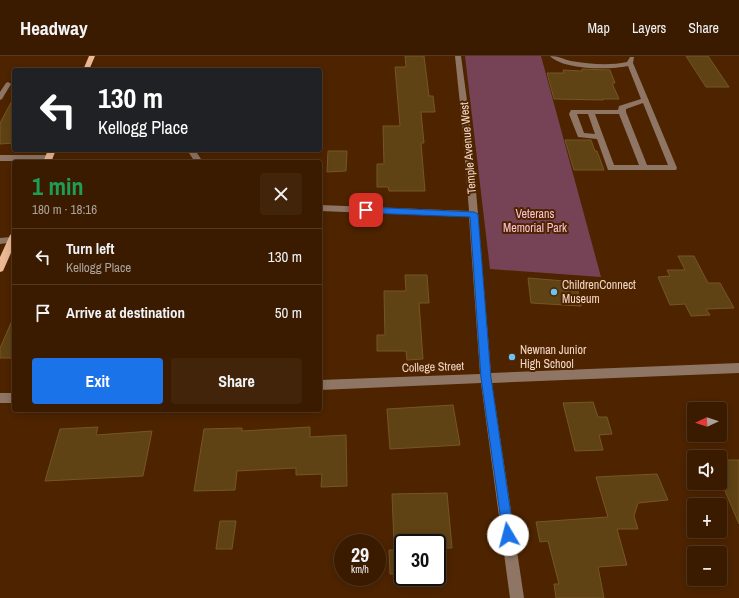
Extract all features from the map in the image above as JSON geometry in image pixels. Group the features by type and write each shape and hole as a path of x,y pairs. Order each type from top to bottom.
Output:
{"main road":[{"path":"87,68 92,56"},
{"path":"0,268 12,240"}],"street":[{"name":"Temple Avenue West","path":"458,56 466,123 474,214 486,378 517,598"},
{"path":"553,56 558,60 570,63 617,65 631,59 644,100 673,168 611,168 591,112"},
{"path":"0,98 8,84"},
{"path":"644,100 622,108 622,112 644,168"},
{"path":"599,136 581,135 573,114 574,112 622,112"},
{"path":"0,158 49,156"},
{"path":"322,208 474,214"},
{"path":"0,241 12,238"},
{"name":"College Street","path":"322,385 739,368"},
{"path":"0,398 12,398"}],"green space":[{"name":"Veterans Memorial Park","path":"465,56 541,56 601,277 490,269"}],"building":[{"path":"405,56 424,56 429,96 433,96 435,112 421,112 424,143 421,143 425,191 389,191 388,187 377,187 377,164 384,164 383,126 400,126 395,67 406,67"},
{"path":"686,56 708,56 729,87 706,87"},
{"path":"582,69 610,70 615,83 612,83 619,99 554,99 547,73 564,73 563,70 582,71"},
{"path":"12,101 12,143 0,144 0,123"},
{"path":"565,140 591,140 604,170 574,170"},
{"path":"328,151 347,151 346,171 327,172"},
{"path":"678,256 694,256 708,283 720,283 734,308 706,309 710,315 691,316 685,304 670,305 658,277 670,276 667,270 685,270"},
{"path":"405,275 427,275 429,303 419,303 423,359 407,360 406,351 377,351 377,335 385,335 384,291 406,291"},
{"name":"ChildrenConnect Museum","path":"528,278 576,282 581,306 531,303"},
{"path":"12,321 12,358 0,358 0,348"},
{"path":"593,402 598,417 607,417 612,434 599,435 603,450 575,451 563,403"},
{"path":"453,405 460,445 390,449 387,409"},
{"path":"98,427 96,435 152,431 143,476 45,481 60,429"},
{"path":"310,427 310,437 346,435 347,486 321,487 322,474 296,475 296,468 237,471 235,490 194,491 204,429 242,428 242,431"},
{"path":"727,460 739,460 739,524 725,490 727,490"},
{"path":"657,474 668,500 638,503 634,516 638,529 617,529 627,565 598,567 604,598 556,598 554,584 559,584 548,541 540,542 536,522 608,517 596,477"},
{"path":"447,493 452,548 446,548 446,534 394,534 394,543 392,494"},
{"path":"220,521 236,521 232,549 216,549"},
{"path":"389,550 394,550 394,574 390,574"}],"place":[{"name":"ChildrenConnect Museum","path":"554,292"},
{"name":"Newnan Junior High School","path":"512,357"}],"route":[{"path":"366,210 474,214 486,378 508,535"}]}
